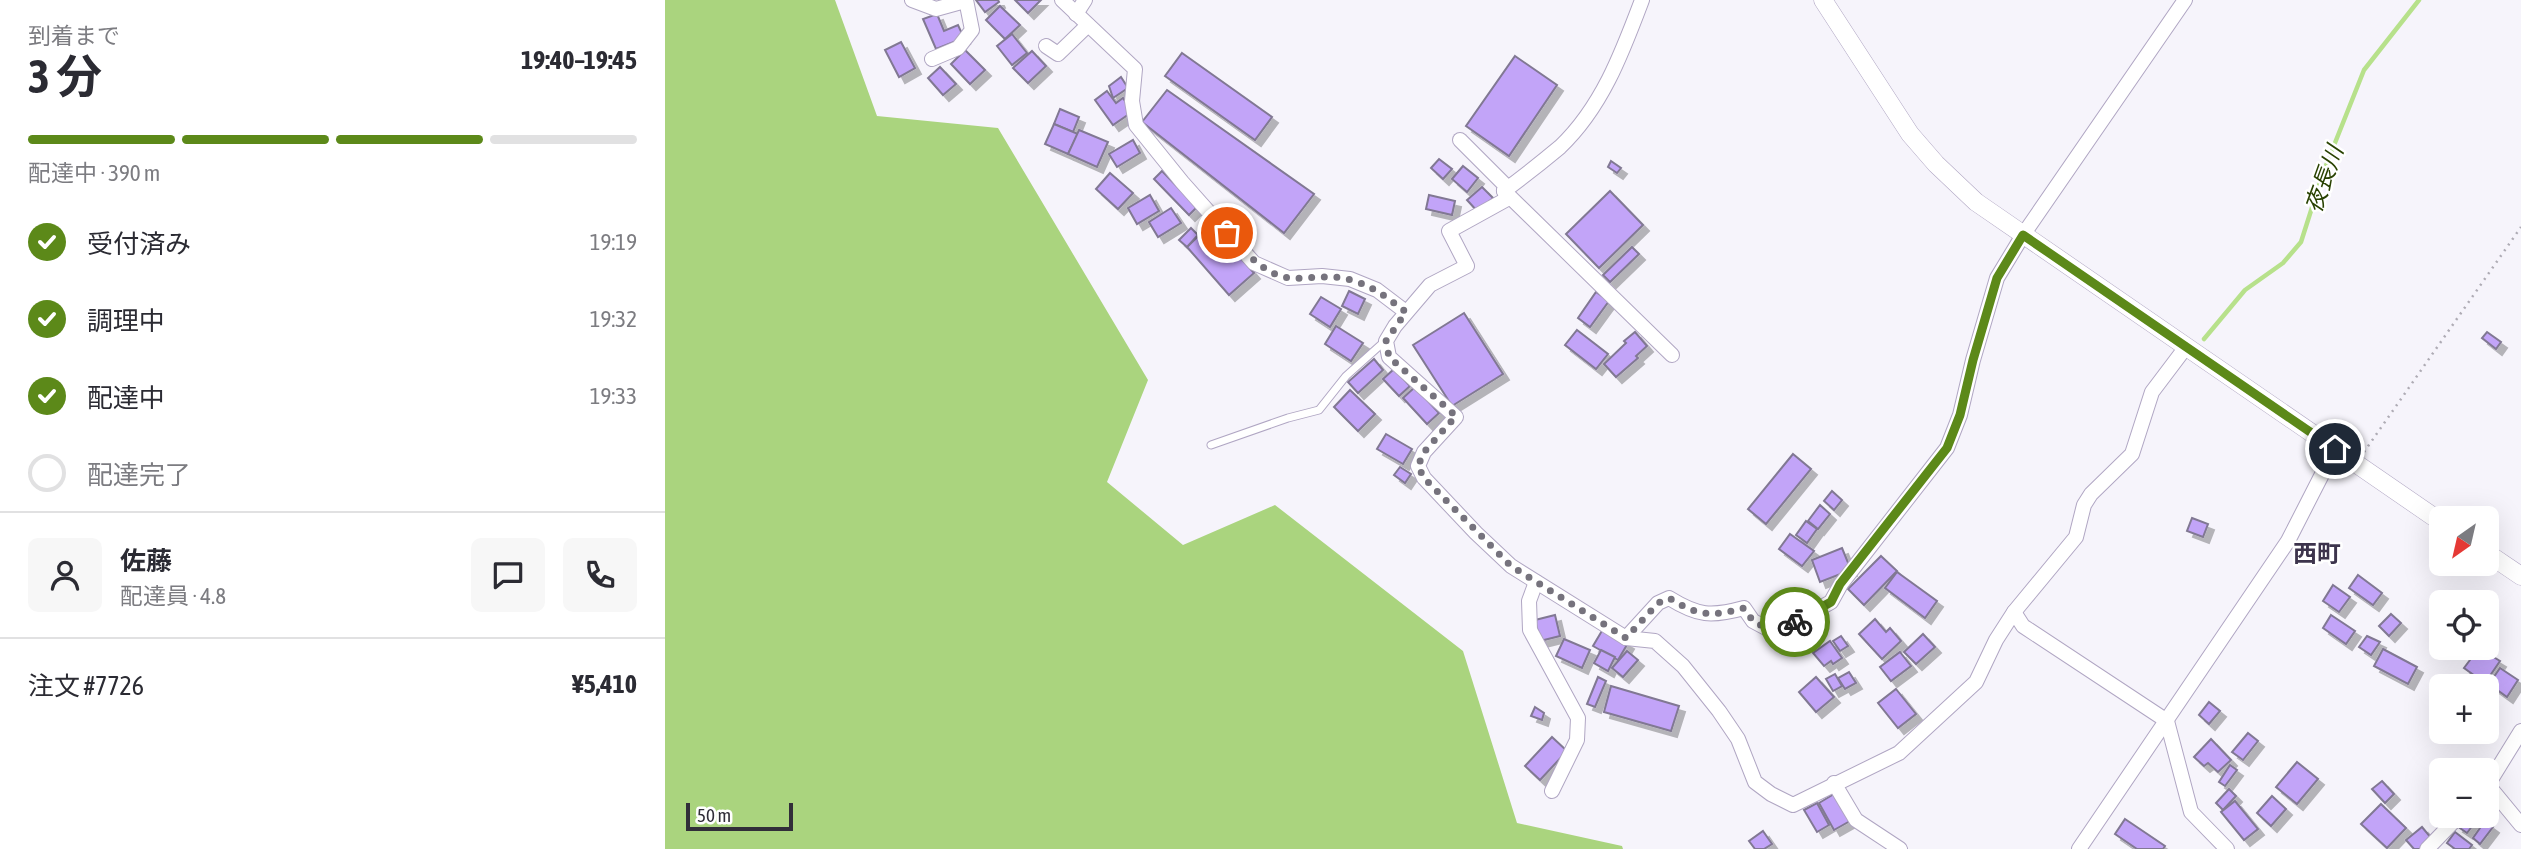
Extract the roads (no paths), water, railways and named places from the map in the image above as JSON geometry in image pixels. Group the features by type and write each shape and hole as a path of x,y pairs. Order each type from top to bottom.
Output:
{"street":[{"path":"912,0 936,9 966,1 972,30 958,48 932,59"},
{"path":"1062,0 1135,69 1132,101 1136,125 1174,173 1254,262 1288,278 1322,276 1350,279 1377,290 1406,312"},
{"path":"1076,14 1085,0"},
{"path":"1506,190 1561,146 1602,94 1621,56 1642,0"},
{"path":"1823,0 1918,144 1976,202 2429,514"},
{"path":"1626,638 1658,603 1669,598 1691,612 1718,615 1744,608 1753,621 1768,629 1789,625 1831,602 1840,584 1947,448 1960,415 1997,278 2023,235 2185,0"},
{"path":"1046,46 1058,54 1088,25"},
{"path":"1460,140 1506,190 1672,355"},
{"path":"1506,190 1507,199 1449,231 1467,265 1430,285 1406,312 1386,341 1389,357 1456,416 1424,452 1418,466 1424,478 1511,566 1626,638 1655,641 1683,666 1738,739 1755,782 1793,805 1899,753 1976,682 1996,640 2014,612 2076,537 2084,505 2132,454 2152,392 2186,347"},
{"path":"2078,849 2288,541 2335,449"},
{"path":"2499,561 2521,576"},
{"path":"1536,582 1529,601 1530,630 1578,718 1577,740 1552,791"},
{"path":"2014,612 2023,626 2167,721 2191,812 2227,849"},
{"path":"2499,768 2521,731"},
{"path":"1834,783 1856,820 1900,849"},
{"path":"2499,799 2521,825"},
{"path":"2427,849 2447,828"}],"lane":[{"path":"1211,445 1319,410 1346,376 1386,341"}],"waterway":[{"name":"夜長川","path":"2204,339 2245,290 2283,263 2301,242 2323,173 2364,70 2419,0"}],"district":[{"name":"西町","path":"2317,553"}]}
